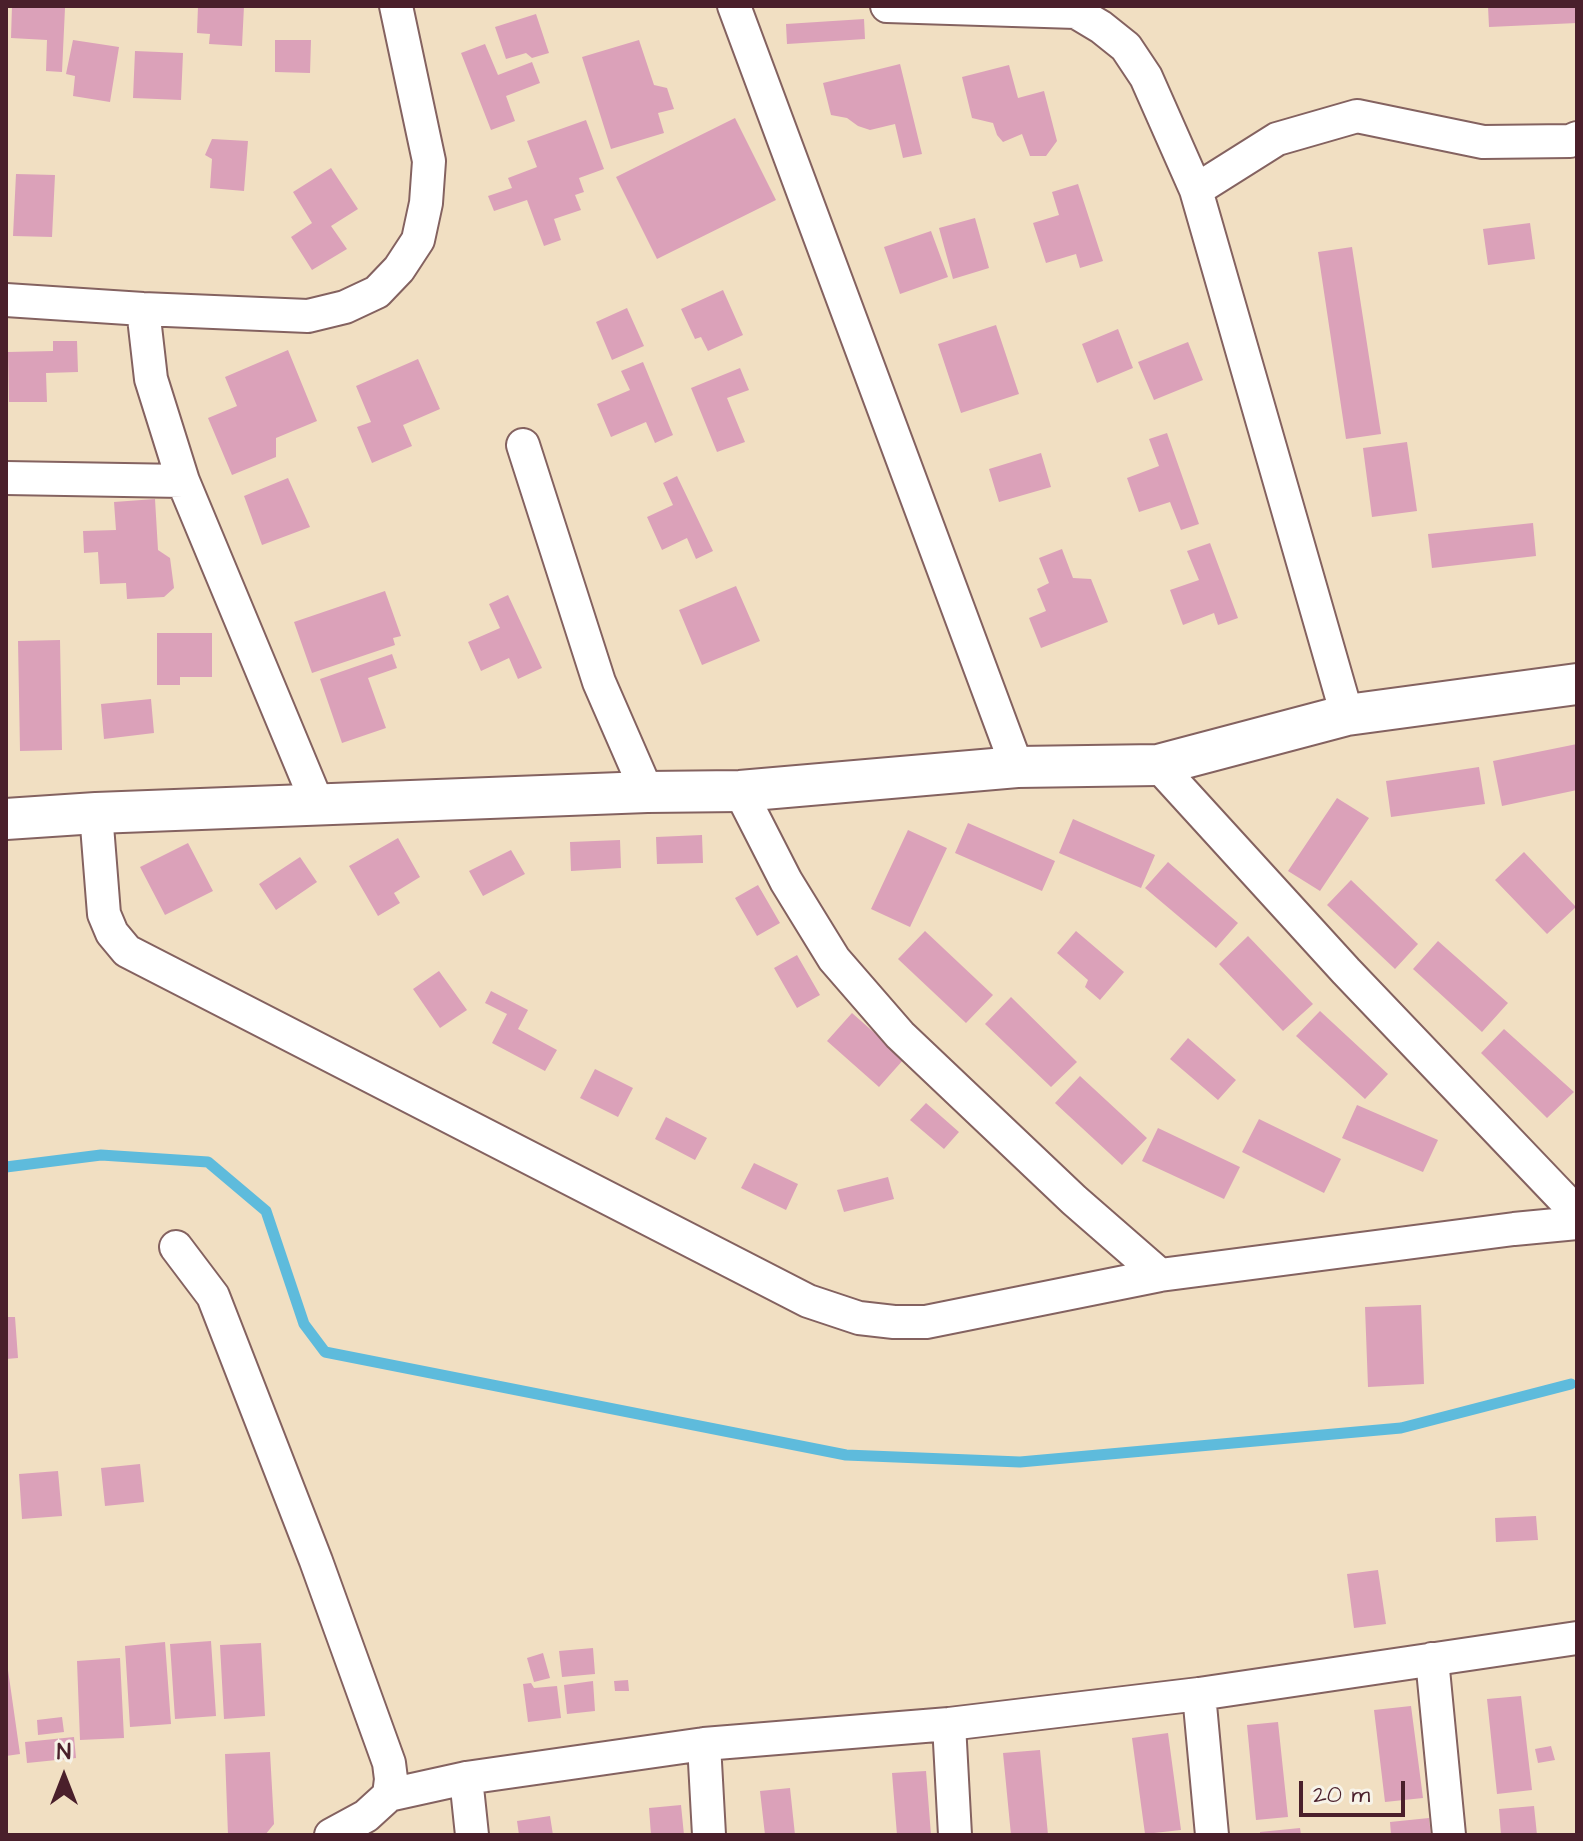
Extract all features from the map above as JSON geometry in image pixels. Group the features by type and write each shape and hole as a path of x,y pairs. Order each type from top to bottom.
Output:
{"street":[{"path":"6,300 308,316 345,307 377,292 399,269 418,240 426,203 429,161 396,6"},
{"path":"734,6 1017,767"},
{"path":"887,6 1076,9 1126,47 1146,77 1196,190 1347,715"},
{"path":"1196,190 1277,139 1357,116 1483,142 1570,141 1577,138"},
{"path":"143,309 151,379 183,481 318,805"},
{"path":"523,445 599,682 647,792"},
{"path":"6,478 183,481"},
{"path":"6,819 96,813 740,791 1017,767 1158,765 1347,715 1577,684"},
{"path":"1158,765 1346,971 1577,1213"},
{"path":"740,791 786,881 834,959 900,1035 1074,1200 1160,1275"},
{"path":"96,813 104,914 112,933 127,951 808,1301 859,1318 926,1322 1160,1275 1577,1223"},
{"path":"176,1247 213,1296 225,1325 316,1561 389,1763 389,1795"},
{"path":"331,1835 366,1816 389,1795 466,1778 704,1744 949,1724 1199,1694 1577,1638"},
{"path":"1432,1659 1449,1835"},
{"path":"1199,1694 1212,1835"},
{"path":"949,1724 955,1835"},
{"path":"704,1744 709,1835"},
{"path":"466,1778 472,1835"}],"building":[{"path":"12,6 65,8 62,72 46,71 47,40 11,38"},
{"path":"198,6 244,6 242,46 209,44 210,34 197,33"},
{"path":"1488,6 1577,6 1577,23 1489,27"},
{"path":"536,14 549,53 532,58 526,53 506,59 495,27"},
{"path":"864,19 865,39 787,44 786,24"},
{"path":"73,40 119,47 110,102 73,96 75,76 66,74"},
{"path":"275,40 311,40 310,73 275,72"},
{"path":"639,40 654,85 667,88 674,109 658,113 664,133 611,149 582,57"},
{"path":"485,44 498,75 532,62 540,83 506,96 515,121 491,130 461,53"},
{"path":"135,51 183,53 181,100 133,98"},
{"path":"900,64 922,154 903,158 895,124 870,130 847,118 831,115 823,83"},
{"path":"1009,65 1018,98 1044,91 1057,141 1046,156 1030,156 1022,134 1003,142 993,123 972,118 962,77"},
{"path":"735,118 776,200 657,259 616,177"},
{"path":"586,120 604,169 579,178 584,192 575,195 581,210 554,219 561,240 544,246 527,200 494,211 488,196 512,188 508,178 537,167 527,141"},
{"path":"212,139 248,141 244,191 210,188 212,159 205,155"},
{"path":"331,168 358,209 331,226 347,249 312,270 291,237 312,223 293,192"},
{"path":"16,174 55,175 52,237 13,236"},
{"path":"1078,184 1103,261 1080,268 1076,254 1046,263 1033,223 1059,215 1052,192"},
{"path":"975,218 989,268 953,279 939,228"},
{"path":"1530,223 1535,259 1488,265 1483,229"},
{"path":"931,231 948,277 900,294 884,247"},
{"path":"1352,247 1381,434 1346,439 1318,252"},
{"path":"723,290 743,335 708,351 701,337 695,339 681,309"},
{"path":"627,308 644,346 612,360 596,322"},
{"path":"996,325 1019,394 961,413 938,344"},
{"path":"1118,329 1133,368 1097,383 1082,344"},
{"path":"53,341 77,341 78,372 46,373 47,402 9,402 8,352 53,351"},
{"path":"1188,342 1203,380 1154,400 1138,362"},
{"path":"288,350 317,421 276,438 276,457 232,475 208,418 237,406 225,377"},
{"path":"418,359 440,409 403,425 412,446 372,463 357,427 371,422 356,386"},
{"path":"643,362 673,435 655,443 646,422 611,437 597,404 630,390 621,371"},
{"path":"740,368 749,390 727,398 745,442 717,452 691,388"},
{"path":"1167,433 1199,524 1181,530 1170,502 1139,512 1127,478 1159,466 1149,439"},
{"path":"1407,442 1417,511 1372,517 1363,448"},
{"path":"1041,453 1051,487 999,502 989,469"},
{"path":"677,476 713,551 696,559 687,538 662,550 647,517 673,505 663,483"},
{"path":"288,478 310,527 262,545 244,496"},
{"path":"155,499 158,550 170,558 174,588 164,597 127,599 126,583 100,584 98,552 84,553 83,531 116,530 114,502"},
{"path":"1533,523 1536,556 1432,568 1428,534"},
{"path":"1210,543 1238,618 1218,625 1214,613 1183,625 1170,590 1199,580 1187,551"},
{"path":"1062,549 1073,578 1091,579 1108,622 1041,648 1029,618 1046,611 1037,589 1049,583 1039,558"},
{"path":"736,586 760,641 702,665 679,610"},
{"path":"385,591 401,636 393,638 395,645 312,673 294,622"},
{"path":"508,595 542,668 518,679 509,658 481,671 468,642 500,628 489,604"},
{"path":"157,633 212,633 212,677 180,677 180,685 157,685"},
{"path":"60,640 62,750 20,751 18,641"},
{"path":"392,654 397,668 368,678 386,728 342,743 320,679"},
{"path":"151,699 154,733 104,739 101,704"},
{"path":"1577,744 1577,790 1502,806 1493,761"},
{"path":"1479,767 1485,804 1391,817 1386,781"},
{"path":"1337,798 1369,818 1320,891 1288,871"},
{"path":"1073,819 1155,855 1141,888 1059,853"},
{"path":"968,823 1055,861 1042,891 955,853"},
{"path":"908,830 947,848 910,927 871,909"},
{"path":"702,835 703,863 657,864 656,837"},
{"path":"398,838 420,877 394,893 400,903 378,916 349,866"},
{"path":"620,840 621,868 571,871 570,842"},
{"path":"188,843 213,891 165,915 140,867"},
{"path":"511,850 525,874 483,896 469,871"},
{"path":"1524,852 1576,907 1547,934 1495,880"},
{"path":"300,857 317,882 276,910 259,884"},
{"path":"1168,862 1238,923 1216,948 1145,888"},
{"path":"1351,880 1418,944 1395,969 1327,905"},
{"path":"758,885 780,923 757,936 735,898"},
{"path":"925,931 993,995 966,1023 898,959"},
{"path":"1076,931 1124,972 1100,1000 1085,987 1088,980 1057,953"},
{"path":"1248,936 1313,1004 1283,1031 1219,964"},
{"path":"1438,941 1508,1003 1482,1032 1413,969"},
{"path":"797,955 820,995 797,1008 774,968"},
{"path":"439,971 467,1010 440,1028 413,989"},
{"path":"491,991 528,1010 518,1029 557,1050 545,1071 492,1043 507,1014 485,1003"},
{"path":"1011,997 1077,1062 1051,1087 985,1024"},
{"path":"1320,1011 1388,1074 1365,1099 1296,1036"},
{"path":"852,1013 904,1059 879,1087 827,1041"},
{"path":"1504,1029 1574,1092 1547,1118 1481,1053"},
{"path":"1188,1038 1236,1080 1218,1100 1170,1059"},
{"path":"595,1069 633,1088 618,1117 580,1098"},
{"path":"1080,1076 1147,1138 1122,1165 1055,1103"},
{"path":"926,1103 959,1132 944,1149 910,1120"},
{"path":"1357,1105 1438,1140 1423,1172 1342,1138"},
{"path":"666,1117 707,1138 695,1160 655,1139"},
{"path":"1259,1119 1341,1159 1324,1193 1242,1152"},
{"path":"1158,1128 1240,1167 1224,1199 1142,1161"},
{"path":"754,1163 798,1184 786,1210 741,1188"},
{"path":"888,1177 894,1199 844,1212 837,1190"},
{"path":"1421,1305 1424,1384 1368,1387 1365,1307"},
{"path":"6,1317 15,1317 18,1358 6,1359"},
{"path":"140,1464 144,1502 105,1506 101,1468"},
{"path":"58,1471 62,1516 22,1519 19,1474"},
{"path":"1536,1516 1538,1540 1496,1542 1495,1518"},
{"path":"1378,1570 1386,1624 1354,1628 1347,1574"},
{"path":"211,1641 216,1716 175,1719 170,1644"},
{"path":"165,1642 171,1724 130,1727 125,1646"},
{"path":"261,1643 265,1716 224,1719 220,1645"},
{"path":"593,1648 595,1674 562,1677 559,1651"},
{"path":"543,1653 550,1678 534,1682 527,1658"},
{"path":"120,1658 124,1738 80,1740 77,1661"},
{"path":"6,1670 20,1754 6,1756"},
{"path":"628,1680 629,1691 615,1691 614,1681"},
{"path":"593,1681 595,1711 567,1714 564,1685"},
{"path":"531,1683 534,1688 557,1686 561,1718 528,1722 523,1684"},
{"path":"1521,1696 1532,1790 1497,1794 1487,1699"},
{"path":"1411,1706 1423,1798 1385,1802 1374,1710"},
{"path":"62,1717 64,1732 38,1735 37,1720"},
{"path":"1278,1722 1288,1817 1256,1820 1247,1725"},
{"path":"1168,1733 1181,1830 1145,1834 1132,1738"},
{"path":"74,1737 76,1758 27,1763 25,1742"},
{"path":"1551,1746 1555,1760 1538,1763 1535,1749"},
{"path":"1040,1750 1048,1835 1011,1835 1003,1753"},
{"path":"270,1752 274,1824 265,1835 228,1835 225,1754"},
{"path":"926,1771 931,1835 897,1835 892,1773"},
{"path":"790,1788 795,1835 765,1835 760,1791"},
{"path":"681,1805 684,1835 651,1835 649,1808"},
{"path":"1534,1806 1537,1835 1501,1835 1499,1809"},
{"path":"550,1816 553,1835 519,1835 517,1821"},
{"path":"1429,1818 1431,1835 1391,1835 1390,1822"},
{"path":"1300,1828 1301,1835 1260,1835 1260,1832"}],"waterway":[{"path":"6,1167 101,1155 208,1162 266,1211 304,1324 325,1352 846,1455 1020,1462 1401,1428 1571,1384"}]}
